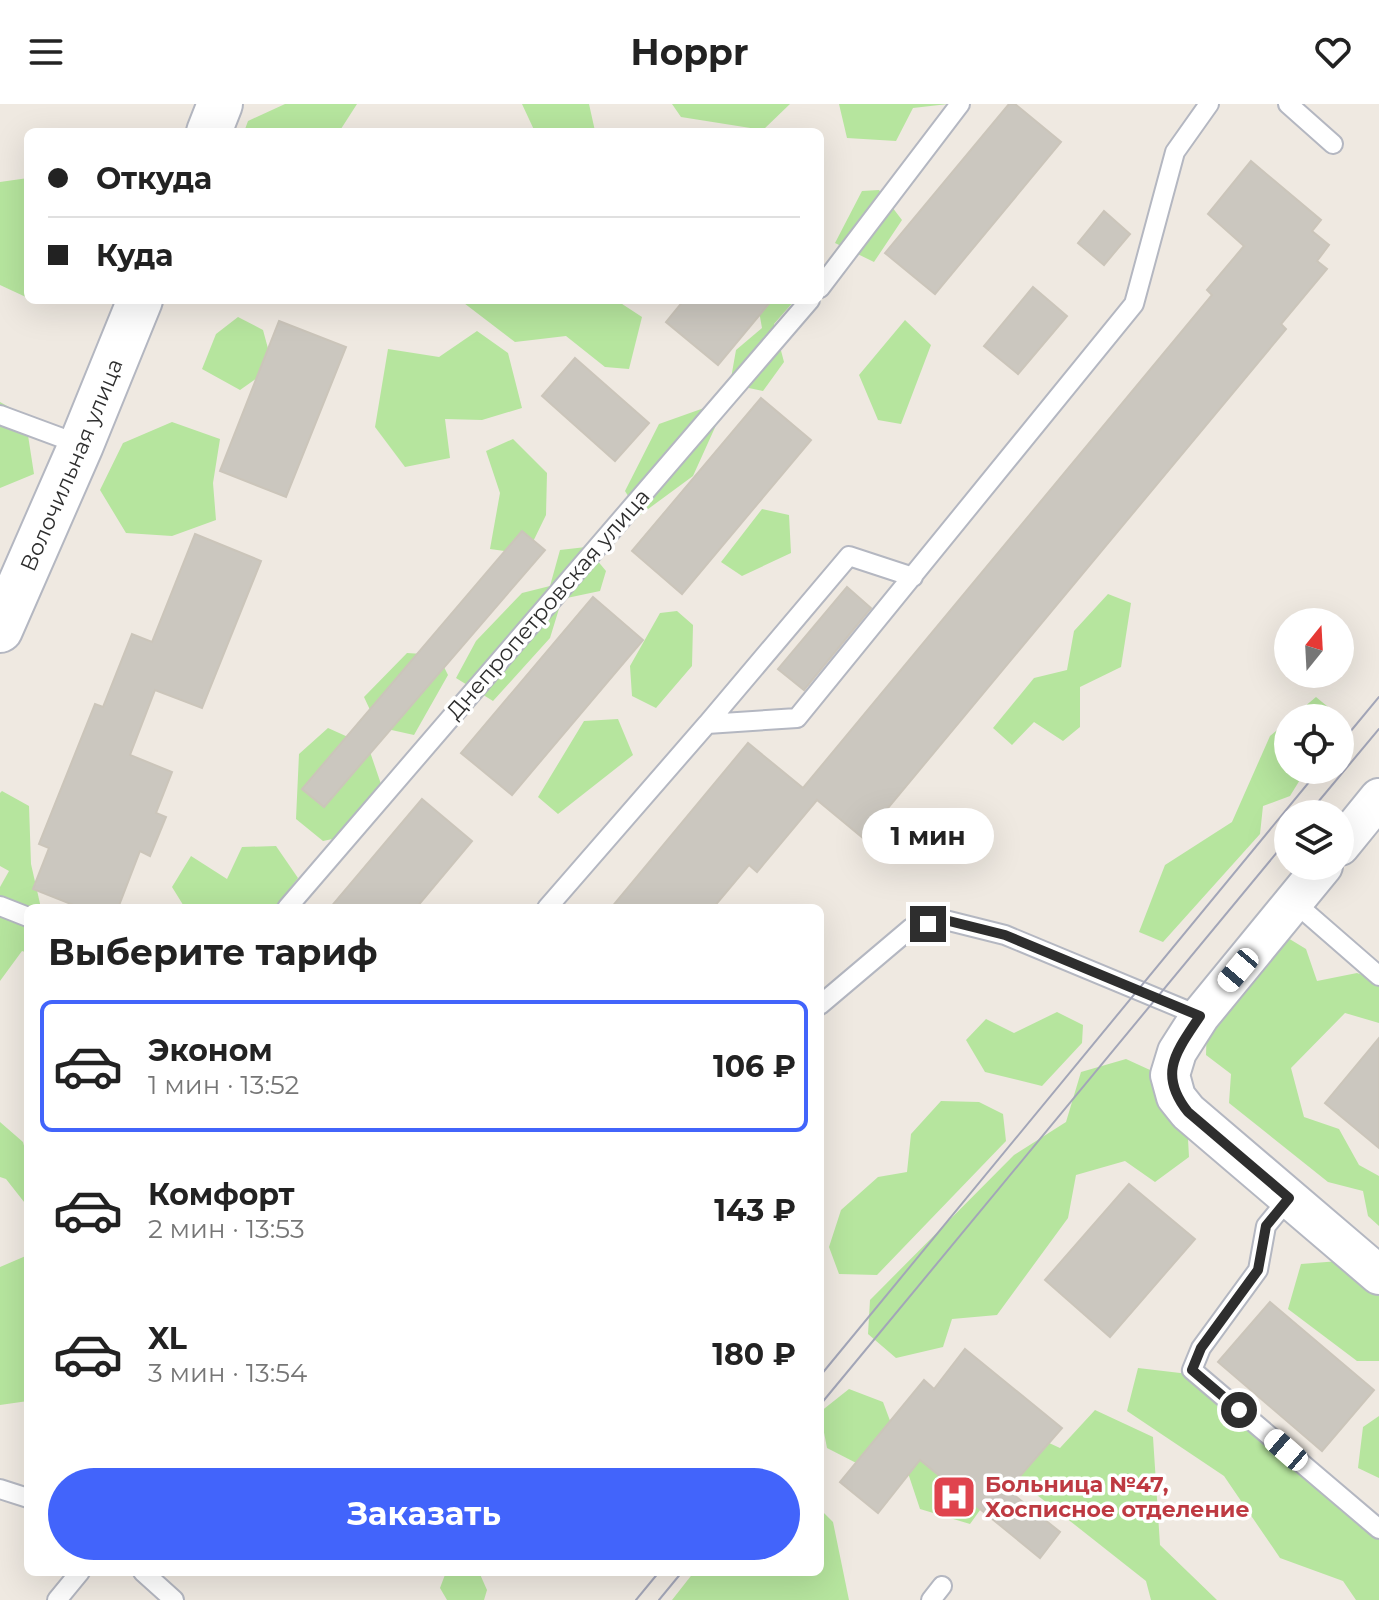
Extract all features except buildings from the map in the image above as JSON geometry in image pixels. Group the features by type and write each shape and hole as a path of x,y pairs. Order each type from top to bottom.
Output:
{"street":[{"path":"211,128 220,104"},
{"name":"Волочильная улица","path":"0,630 138,304"},
{"path":"1354,829 1379,798"},
{"path":"1312,880 1200,1016 1177,1052 1170,1075 1176,1097 1188,1112 1379,1275"}],"lane":[{"path":"824,283 960,104"},
{"path":"707,724 797,718 913,577 1134,304 1175,152 1209,104"},
{"path":"1288,104 1333,144"},
{"name":"Днепропетровская улица","path":"290,904 807,304"},
{"path":"0,415 81,445"},
{"path":"550,904 849,556 913,577"},
{"path":"1294,902 1379,976"},
{"path":"0,906 24,915"},
{"path":"824,1002 911,928 945,920 1005,935 1200,1016"},
{"path":"1289,1198 1266,1226 1258,1270 1201,1348 1192,1370 1379,1529"},
{"path":"0,1489 24,1497"},
{"path":"57,1600 77,1576"},
{"path":"147,1576 174,1600"}],"green space":[{"path":"285,104 357,104 342,128 245,128 248,121"},
{"path":"522,104 589,104 594,128 533,128"},
{"path":"672,104 790,104 765,128 681,117"},
{"path":"839,104 948,104 913,108 896,141 847,138"},
{"path":"24,179 24,296 0,285 0,182"},
{"path":"879,190 902,220 874,262 835,243 862,191"},
{"path":"465,304 622,304 642,317 629,369 605,367 566,336 515,342"},
{"path":"758,304 792,304 774,324 784,362 763,391 730,384 736,350 762,328"},
{"path":"238,317 263,330 273,367 240,390 202,369 216,334"},
{"path":"905,320 931,345 901,424 878,420 859,375"},
{"path":"477,331 508,353 522,408 482,420 445,419 450,458 405,467 375,427 388,349 439,357"},
{"path":"0,402 25,416 34,474 0,488"},
{"path":"704,408 717,423 693,476 640,515 625,491 659,424"},
{"path":"172,422 220,439 213,483 216,520 172,536 126,533 100,490 123,443"},
{"path":"513,439 547,473 546,515 527,554 490,549 500,493 486,451"},
{"path":"762,509 789,515 791,553 742,576 721,562"},
{"path":"586,547 606,571 600,591 562,599 550,638 493,701 456,678 476,641 522,593 550,586 560,550"},
{"path":"1108,594 1131,603 1121,667 1080,687 1080,727 1063,741 1034,722 1012,745 993,728 1034,678 1067,670 1074,631"},
{"path":"677,611 693,625 692,666 656,708 632,696 630,666 660,613"},
{"path":"407,653 438,655 448,675 414,735 378,727 364,697"},
{"path":"1316,697 1324,704 1308,704"},
{"path":"618,719 633,755 558,814 538,797 584,721"},
{"path":"328,728 368,746 382,787 366,832 323,841 296,819 299,754"},
{"path":"1274,733 1274,784 1297,784 1290,796 1263,806 1260,834 1163,942 1139,932 1165,865 1232,822"},
{"path":"2,791 29,806 31,864 40,904 24,904 24,952 0,981 0,887 9,871 0,866"},
{"path":"276,846 298,878 278,904 183,904 172,887 191,856 227,879 242,847"},
{"path":"1283,935 1306,949 1317,981 1357,973 1379,981 1379,1023 1345,1013 1291,1068 1304,1117 1339,1129 1359,1165 1379,1176 1379,1226 1368,1216 1363,1191 1328,1182 1229,1103 1231,1074 1206,1055 1207,1022"},
{"path":"1057,1012 1083,1025 1082,1043 1042,1086 985,1072 966,1040 986,1019 1014,1033"},
{"path":"1126,1059 1185,1086 1189,1157 1155,1182 1125,1161 1076,1175 1068,1218 997,1315 952,1319 943,1347 896,1358 868,1334 870,1300 1014,1155 1066,1122 1081,1072"},
{"path":"941,1101 979,1102 1003,1114 1006,1141 877,1275 839,1274 829,1247 841,1210 878,1177 907,1172 911,1134"},
{"path":"0,1122 23,1142 24,1202 6,1179 0,1177"},
{"path":"24,1257 24,1402 0,1405 0,1267"},
{"path":"1352,1260 1379,1285 1379,1361 1357,1361 1288,1309 1301,1264"},
{"path":"1138,1368 1214,1377 1379,1519 1379,1600 1356,1600 1343,1581 1280,1558 1224,1476 1127,1411"},
{"path":"849,1389 883,1402 898,1442 868,1469 827,1448 824,1409"},
{"path":"971,1407 1060,1448 1095,1410 1153,1437 1160,1545 1217,1600 1151,1600 1146,1581 961,1435"},
{"path":"1379,1416 1379,1478 1358,1468 1363,1427"},
{"path":"932,1437 988,1499 970,1524 920,1509 905,1464"},
{"path":"824,1513 833,1522 849,1600 672,1600 691,1576 824,1576"},
{"path":"444,1576 481,1576 487,1590 484,1600 447,1600 440,1588"}],"tram line":[{"path":"1354,727 1379,697"},
{"path":"1320,800 1379,729"},
{"path":"824,1371 1307,784"},
{"path":"824,1400 1274,856"},
{"path":"636,1600 656,1576"},
{"path":"659,1600 679,1576"}],"place":[{"name":"Больница №47, Хосписное отделение","path":"954,1497"}],"route":[{"path":"928,924 945,920 1005,935 1200,1016 1177,1052 1170,1075 1176,1097 1188,1112 1289,1198 1266,1226 1258,1270 1201,1348 1192,1370 1239,1410"}]}
